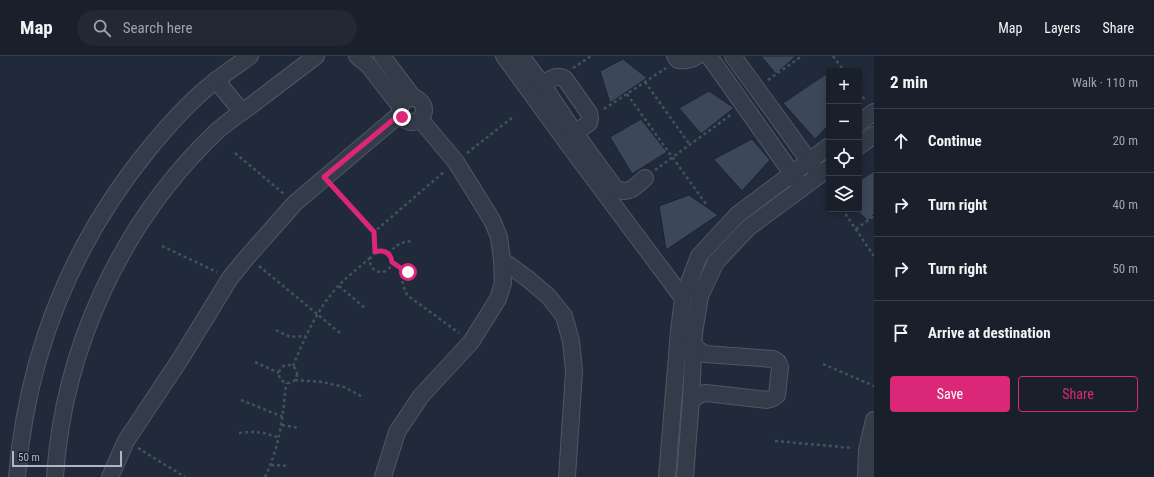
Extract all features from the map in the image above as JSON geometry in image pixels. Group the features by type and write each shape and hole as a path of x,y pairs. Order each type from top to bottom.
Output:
{"street":[{"path":"17,477 24,418 40,350 51,317 65,284 97,222 136,164 159,137 208,87 250,56"},
{"path":"55,477 60,433 75,366 98,301 130,240 170,183 216,132 316,56"},
{"path":"357,56 368,65 404,106"},
{"path":"382,56 404,106 404,119 411,122 418,121 420,119 456,162 492,220 498,237 502,260 503,283 498,299 471,342 421,396 397,432 383,477"},
{"path":"504,56 683,298"},
{"path":"521,56 615,188 623,191 631,190 645,178"},
{"path":"677,58 686,60 697,56"},
{"path":"709,56 802,188"},
{"path":"685,477 694,333 700,296 716,262 748,228 824,172 809,161 733,56"},
{"path":"542,84 557,76 561,76 565,79 589,113 589,123 575,133"},
{"path":"216,80 242,112"},
{"path":"110,477 126,441 181,358 230,278 295,203 404,106"},
{"path":"862,121 874,112"},
{"path":"862,144 874,135"},
{"path":"667,477 683,298 699,256 737,215 826,148"},
{"path":"502,260 549,297 564,316 571,341 574,371 567,477"},
{"path":"691,400 695,396 706,393 767,400 773,398 777,395 780,367 778,362 773,360 705,354 694,345"},
{"path":"866,477 867,450 874,420"}],"path":[{"path":"561,76 591,56"},
{"path":"756,88 802,56"},
{"path":"833,56 842,68"},
{"path":"590,118 645,82 677,58"},
{"path":"645,82 690,145"},
{"path":"627,94 706,204"},
{"path":"645,178 744,105"},
{"path":"374,232 456,162 512,117"},
{"path":"235,153 295,203"},
{"path":"292,366 305,336 317,315 339,286 375,252 374,232 324,177"},
{"path":"844,212 874,256"},
{"path":"856,229 874,216"},
{"path":"388,254 395,246 404,242 413,241"},
{"path":"162,246 230,278"},
{"path":"375,252 384,251 391,258 392,262 402,269 415,273"},
{"path":"248,256 340,333"},
{"path":"372,256 370,260 371,265 373,269 378,272 387,270 392,262"},
{"path":"402,269 401,278 403,287 408,294 471,342"},
{"path":"339,286 366,309"},
{"path":"276,330 290,337 305,336"},
{"path":"256,362 279,373"},
{"path":"823,364 874,386"},
{"path":"295,380 297,374 295,368 286,365 280,369 280,377 282,381 286,383 295,380 322,382 344,387 363,397"},
{"path":"265,477 271,465 282,425 286,383"},
{"path":"241,400 283,417"},
{"path":"282,425 300,428"},
{"path":"239,433 252,431 265,433 279,438"},
{"path":"126,441 185,477"},
{"path":"775,441 867,450"},
{"path":"271,465 289,466"}],"building":[{"path":"761,56 796,56 776,74"},
{"path":"623,59 647,78 610,103 600,71"},
{"path":"826,74 826,128 815,139 783,103"},
{"path":"709,91 734,108 701,134 679,108"},
{"path":"641,119 667,152 632,174 610,137"},
{"path":"752,139 770,160 742,191 714,159"},
{"path":"874,171 874,214 868,221 859,212 862,212 862,179"},
{"path":"689,195 718,215 666,250 659,206"}],"route":[{"path":"402,117 400,114 324,177 374,232 375,252 384,251 391,258 392,262 408,272"}]}
